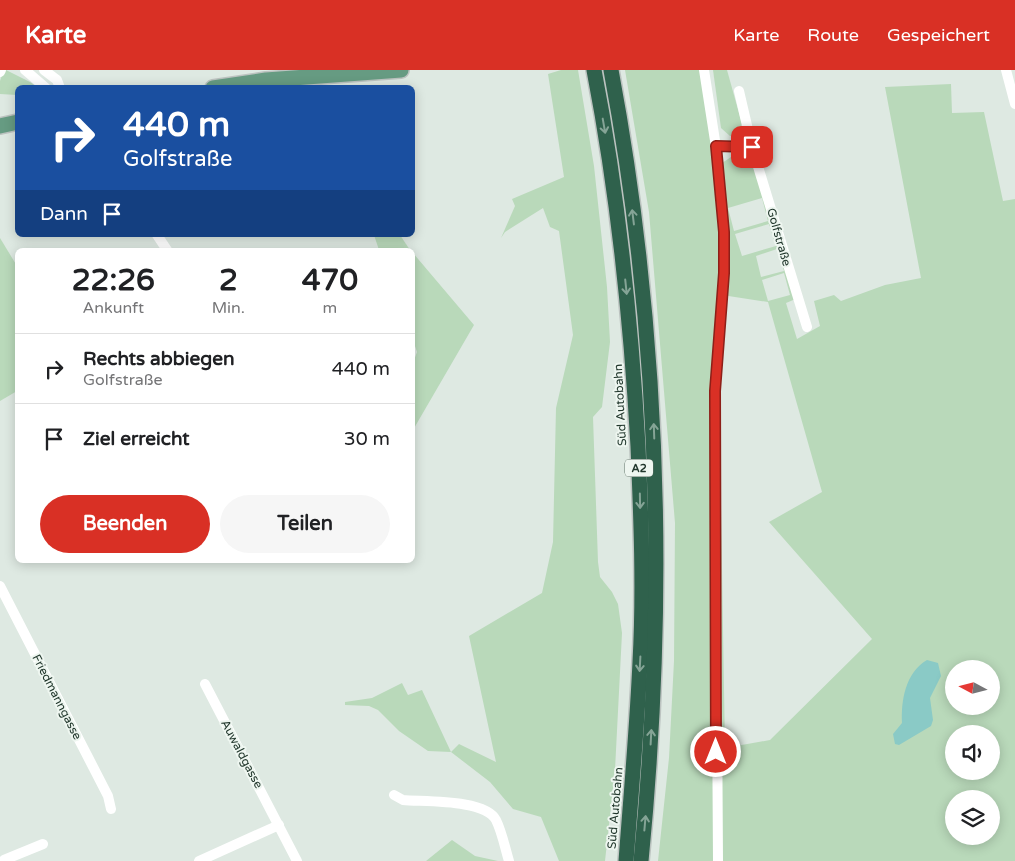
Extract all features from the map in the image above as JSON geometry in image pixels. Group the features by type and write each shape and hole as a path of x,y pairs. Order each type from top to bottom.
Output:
{"highway":[{"name":"A2","path":"611,72 639,266 654,428 657,584 656,661 641,861"},
{"name":"Süd Autobahn","path":"595,74 610,157 627,294 634,376 640,499 640,660 626,861"}],"main road":[{"path":"233,85 266,80 401,70"},
{"path":"0,126 15,123"}],"street":[{"path":"24,70 42,85"},
{"path":"44,70 57,80 59,85"},
{"path":"704,70 716,146 724,232 724,273 715,391 718,861"},
{"path":"1006,70 1015,104"},
{"name":"Golfstraße","path":"738,92 752,147 807,327"},
{"path":"716,146 752,147"},
{"path":"159,237 166,248"},
{"name":"Friedmanngasse","path":"0,586 108,796 111,809"},
{"name":"Auwaldgasse","path":"205,684 297,861"},
{"path":"394,795 403,800 470,805 488,811 495,819 509,861"},
{"path":"199,861 278,825"},
{"path":"2,857 43,844"}],"green space":[{"path":"6,70 34,85 15,85 15,95 0,94 0,81 3,72"},
{"path":"561,70 578,70 594,166 607,287 610,342 602,407 593,417 598,562 600,577 612,592 618,604 622,633 615,770 605,861 559,861 541,817 513,809 490,782 451,752 459,744 496,762 469,636 542,593 553,542 556,408 573,335 559,231 550,227 543,208 505,232 501,238 515,206 512,199 564,177 548,74"},
{"path":"625,70 704,70 718,165 739,154 755,158 798,298 786,303 797,339 820,326 814,301 834,295 841,301 885,285 921,278 885,87 951,84 952,113 984,112 1003,201 1015,199 1015,861 658,861 669,758 674,661 675,523 649,212","holes":["762,198 768,221 734,231 728,208","769,224 776,246 742,256 735,234","777,249 784,271 761,277 756,256","784,273 790,295 768,301 762,280","722,295 768,302 822,492 769,522 872,639 770,740 725,748 719,387"]},
{"path":"713,70 727,70 742,124 738,135 730,136 721,128"},
{"path":"375,237 401,237 409,248 378,248"},
{"path":"0,238 15,263 15,392 0,401"},
{"path":"415,255 474,325 415,427 415,358 417,352 415,346"},
{"path":"402,683 408,695 422,690 451,752 428,751 399,731 378,710 369,706 345,705 345,702 372,698"},
{"path":"452,840 475,856 498,861 426,861"}],"water":[{"path":"927,660 938,663 941,676 930,698 933,720 931,726 899,745 895,744 893,734 902,723 902,706 909,680 914,672"}],"route":[{"path":"716,752 715,391 724,273 724,232 716,146 752,147"}]}
